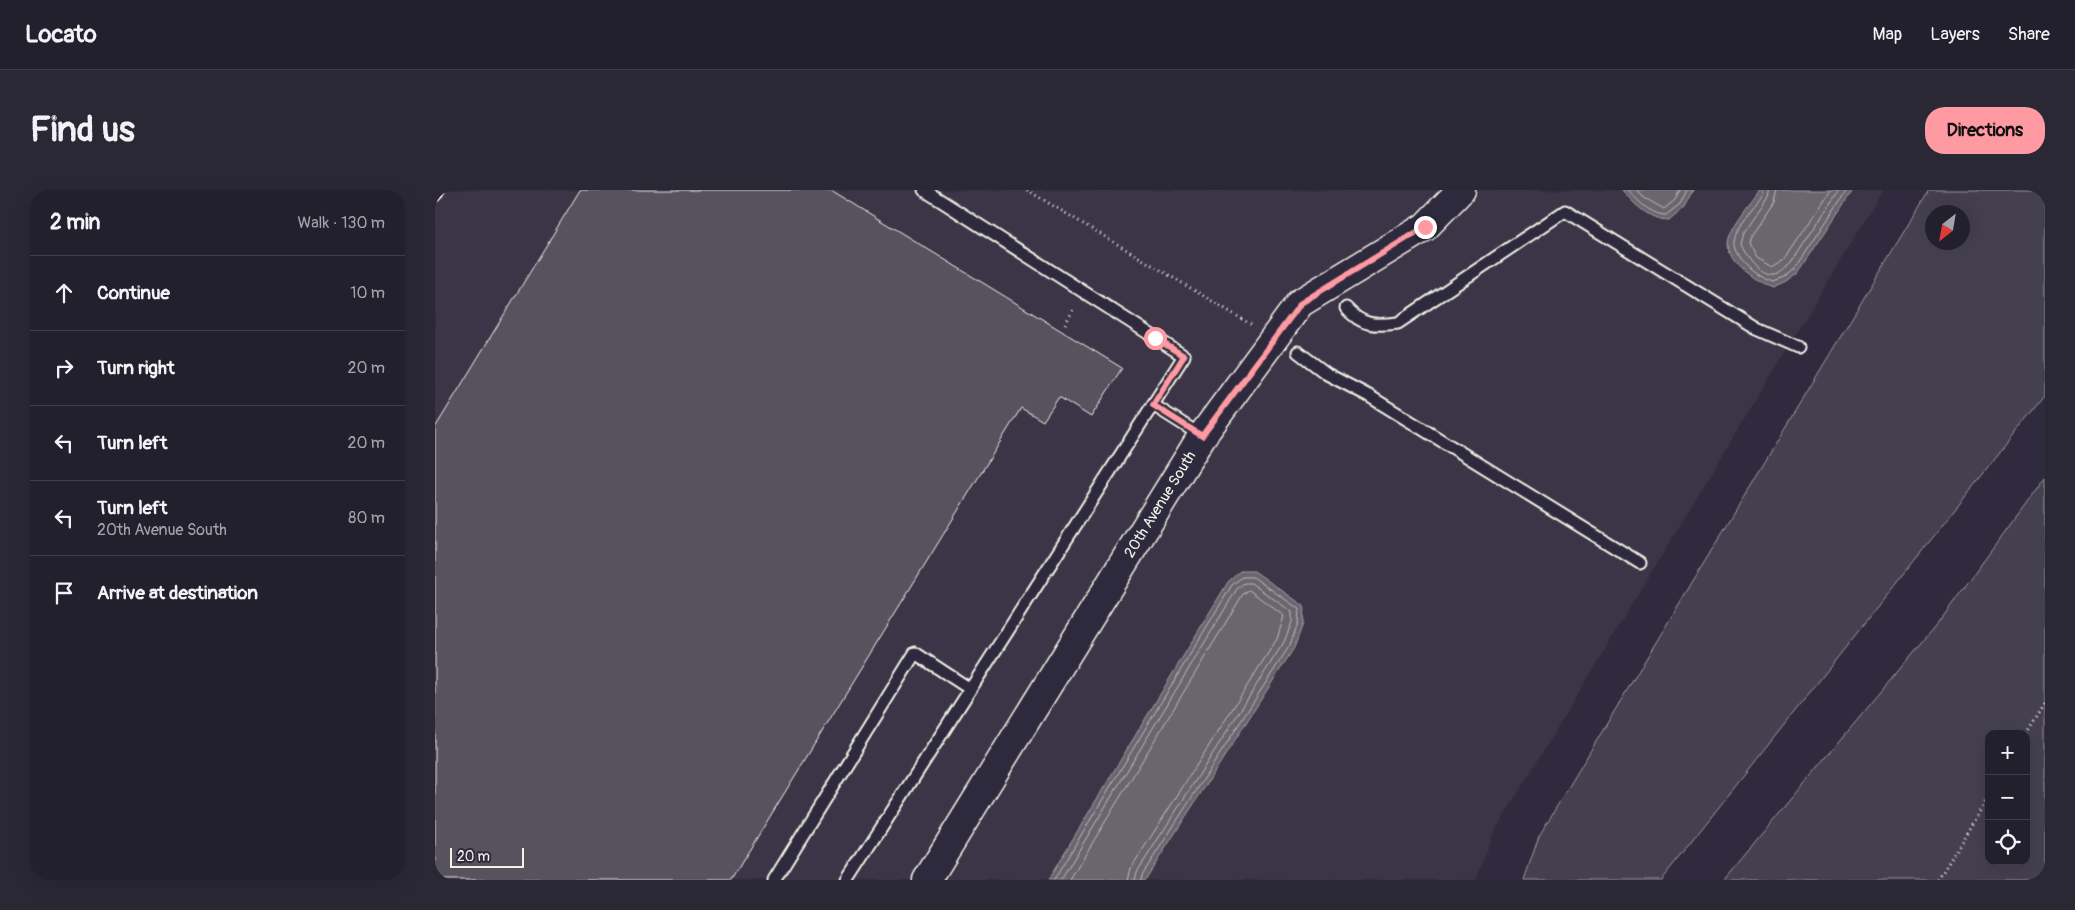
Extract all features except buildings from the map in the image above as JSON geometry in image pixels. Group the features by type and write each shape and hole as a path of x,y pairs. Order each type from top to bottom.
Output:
{"street":[{"name":"20th Avenue South","path":"927,880 1202,436 1301,303 1425,227 1461,190"}],"lane":[{"path":"435,194 438,190"},
{"path":"848,880 1184,356 924,190"},
{"path":"1346,308 1355,319 1377,326 1397,323 1565,211 1757,329 1798,347"},
{"path":"1298,352 1327,374 1369,396 1640,563"},
{"path":"1153,405 1202,436"},
{"path":"774,880 915,653 971,688"}],"path":[{"path":"1027,190 1255,328"},
{"path":"1065,324 1076,306"},
{"path":"2028,730 2045,703"},
{"path":"1939,880 1985,803"}],"shaded area":[{"path":"435,190 1883,190 1493,834 1476,880 435,880"},
{"path":"1929,190 2045,190 2045,396 1661,880 1524,880 1539,836"},
{"path":"2045,477 2045,880 1724,880 1939,622"}],"water":[{"path":"1622,190 1693,190 1684,207 1669,220 1649,214 1637,206"},
{"path":"1760,190 1853,190 1798,273 1786,282 1773,288 1759,282 1744,272 1729,251 1728,243 1732,230"},
{"path":"1240,571 1254,571 1304,606 1303,624 1294,648 1145,880 1048,880 1228,582"}],"route":[{"path":"1155,338 1184,356 1153,405 1202,436 1301,303 1425,227"}]}
